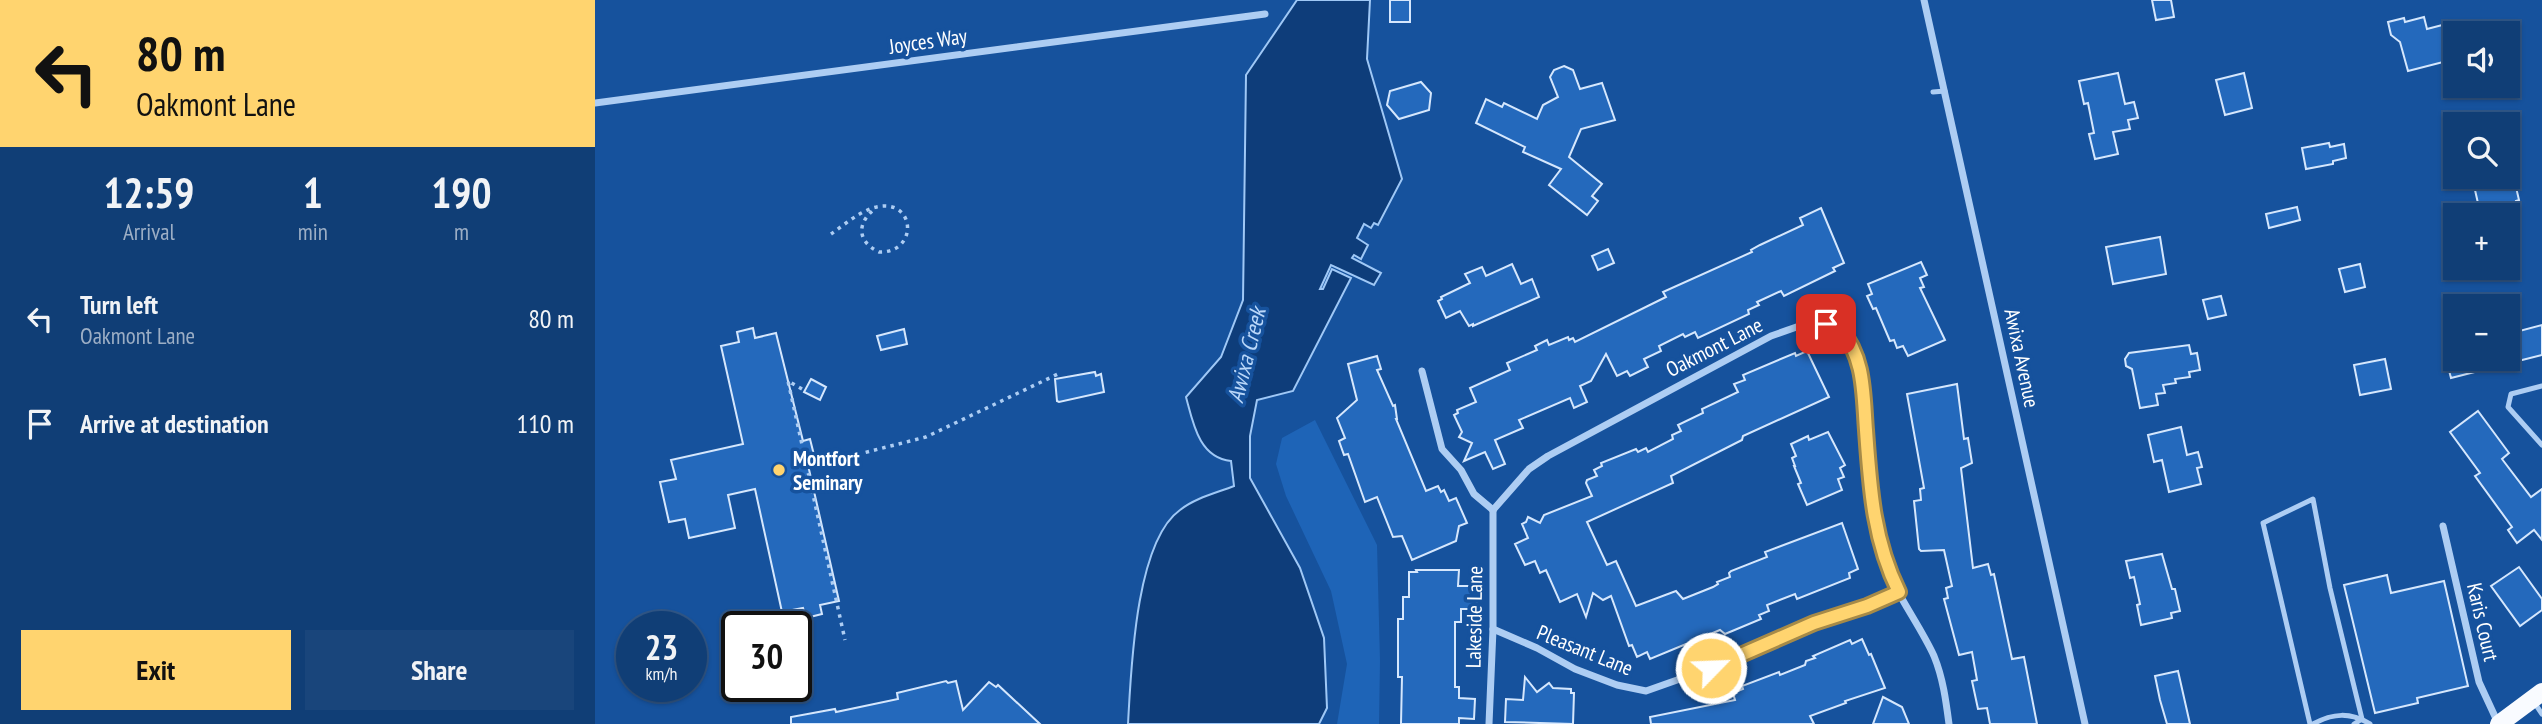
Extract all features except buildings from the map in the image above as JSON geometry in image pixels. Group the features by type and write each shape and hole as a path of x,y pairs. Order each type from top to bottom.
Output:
{"main road":[{"path":"2498,724 2539,702"}],"street":[{"name":"Awixa Avenue","path":"1924,0 2085,724"},
{"name":"Joyces Way","path":"595,103 1265,14"},
{"name":"Oakmont Lane","path":"1493,510 1529,469 1559,449 1772,336 1808,323 1840,328 1856,354 1863,382 1865,427 1881,552 1934,658 1944,685 1949,724"},
{"path":"1422,371 1442,449 1461,470 1474,494 1493,510"},
{"name":"Lakeside Lane","path":"1489,724 1493,629 1493,510"},
{"name":"Karis Court","path":"2443,526 2479,682 2498,724"},
{"name":"Pleasant Lane","path":"1493,629 1537,648 1575,669 1617,685 1646,691 1711,668 1814,623 1867,606 1899,592"}],"lane":[{"path":"1933,92 1945,91"},
{"path":"2542,386 2511,394 2508,407 2542,445"},
{"path":"2361,719 2330,588 2313,499 2263,523 2312,724 2328,716 2342,714 2370,724"},
{"path":"2354,724 2361,719"}],"path":[{"path":"831,234 860,214 876,208 894,208 904,215 908,233 905,241 894,250 880,252 865,242 862,234 863,221 876,208"},
{"path":"807,467 926,437 1060,373"},
{"path":"802,388 787,381 845,639"}],"shaded area":[{"path":"1315,420 1377,545 1379,724 1337,724 1347,664 1331,591 1286,496 1276,464 1282,438"}],"water":[{"name":"Awixa Creek","path":"1297,0 1370,0 1367,59 1402,179 1378,225 1374,223 1371,228 1364,224 1357,238 1368,245 1361,259 1354,255 1352,258 1381,273 1374,285 1331,265 1320,289 1323,289 1332,269 1351,278 1293,391 1257,400 1250,436 1250,478 1300,568 1324,638 1327,708 1319,724 1128,724 1138,610 1153,550 1165,526 1180,510 1199,499 1234,486 1231,461 1211,453 1199,438 1186,397 1221,357 1243,300 1246,75"}],"place":[{"name":"Montfort Seminary","path":"779,470"}],"route":[{"path":"1711,668 1814,623 1867,606 1899,592 1881,552 1865,427 1863,382 1856,354 1840,328 1826,324"}]}
